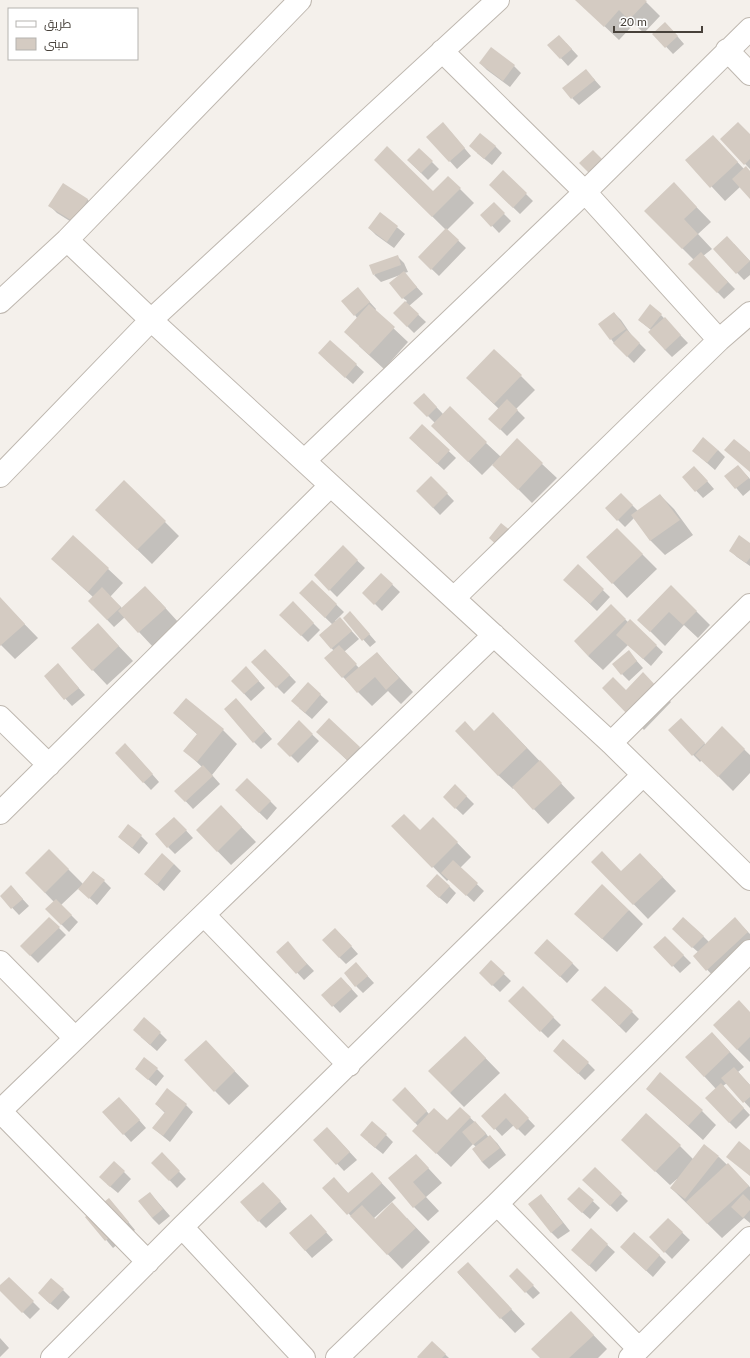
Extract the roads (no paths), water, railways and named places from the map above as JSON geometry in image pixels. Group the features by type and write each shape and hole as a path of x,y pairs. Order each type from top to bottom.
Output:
{"street":[{"path":"0,302 67,240 300,0"},
{"path":"0,476 151,320 498,0"},
{"path":"305,460 584,192 750,29"},
{"path":"727,50 750,74"},
{"path":"442,51 584,192 719,340"},
{"path":"67,240 151,320 305,460 330,486 611,743 750,879"},
{"path":"454,598 719,340 750,313"},
{"path":"0,813 330,486"},
{"path":"611,743 750,605"},
{"path":"148,1262 0,1111 74,1038 204,915 494,635"},
{"path":"0,717 49,765"},
{"path":"52,1358 182,1227 349,1065 643,775"},
{"path":"204,915 349,1065"},
{"path":"337,1358 497,1204 750,951"},
{"path":"0,962 74,1038"},
{"path":"497,1204 635,1354 750,1238"},
{"path":"182,1227 304,1358"}]}
